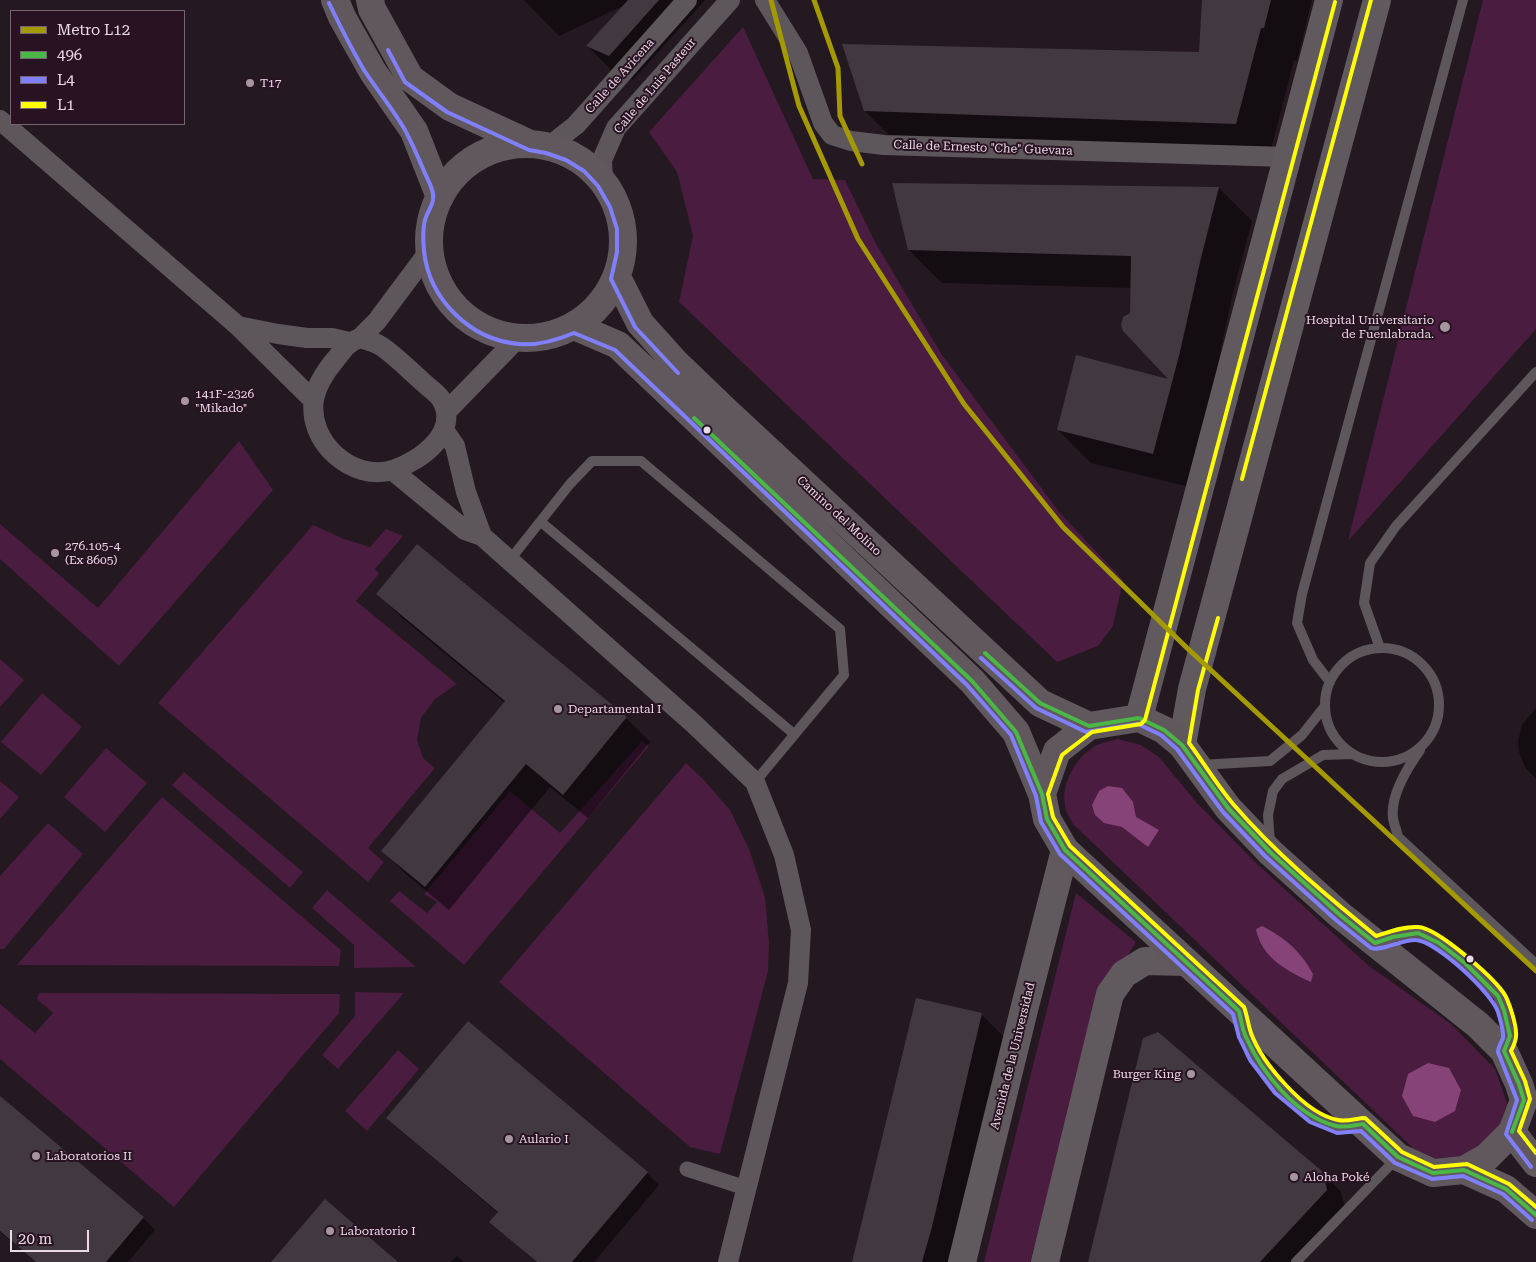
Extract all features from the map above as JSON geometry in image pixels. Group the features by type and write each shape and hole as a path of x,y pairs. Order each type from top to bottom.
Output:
{"main road":[{"path":"335,0 342,17 373,72 414,131 440,197"},
{"path":"370,0 372,9 410,78 450,107 540,145 569,154 588,166 603,182 616,204 623,228 623,253 617,277 600,305 574,326 556,334 537,338 518,338 496,333 476,324 458,310 444,292 434,272 430,250 431,223 440,197 456,174 478,157 504,147 540,145"},
{"path":"1139,718 1329,0"},
{"path":"1190,755 1192,689 1377,0"},
{"name":"Camino del Molino","path":"617,277 640,323 675,362 710,396 1040,703 1088,726"},
{"path":"574,326 618,344 972,681 1016,732 1042,794 1047,819 1065,850 1398,1157 1433,1173 1464,1170 1487,1157 1512,1132 1524,1100 1520,1084 1504,1051 1478,1025 1340,915 1270,852 1228,808 1190,755 1164,730 1139,718 1088,726 1057,752 1042,794"},
{"name":"Avenida de la Universidad","path":"962,1262 1065,850"},
{"path":"1045,1262 1110,994 1124,974 1145,961 1186,962"},
{"path":"1512,1132 1536,1163"},
{"path":"1464,1170 1506,1189 1536,1215"}],"street":[{"name":"Calle de Avicena","path":"540,145 581,120 687,0"},
{"name":"Calle de Luis Pasteur","path":"603,182 602,160 616,128 730,0"},
{"name":"Calle de Ernesto \"Che\" Guevara","path":"765,0 798,53 823,123 832,135 851,141 894,145 1287,157"},
{"path":"0,120 238,326 314,401"},
{"path":"430,250 377,321 354,340 319,383 314,401 314,420 321,438 331,453 349,466 370,472 392,470 410,462 437,442 445,421 518,338"},
{"path":"238,326 278,334 307,338 354,340 380,346 440,398 445,421 455,446 466,492 482,536"},
{"path":"392,470 465,530 482,536 694,724 755,782 784,855 800,930 798,983 728,1262"},
{"path":"687,1169 746,1188"}],"lane":[{"path":"1330,682 1313,660 1298,623 1302,594 1463,0"},
{"path":"1380,648 1364,604 1370,563 1396,526 1536,372"},
{"path":"509,561 592,461 641,461 840,629 844,675 755,782"},
{"path":"541,522 794,734"},
{"path":"1421,748 1400,760 1376,762 1353,754 1338,742 1329,725 1325,706 1330,682 1342,664 1359,652 1380,648 1403,652 1423,664 1436,684 1440,707 1435,729 1408,767 1394,802 1393,818 1398,837 1536,964"},
{"path":"1190,755 1270,761 1302,735 1325,706"},
{"path":"1270,852 1268,814 1273,791 1282,778 1323,755 1353,754"},
{"path":"1375,943 1393,937 1418,933 1439,943 1466,963 1498,996 1504,1010 1510,1036 1504,1051"},
{"path":"1296,1262 1398,1157"}],"shaded area":[{"path":"1483,0 1536,0 1536,329 1348,541"},
{"path":"743,27 813,179 845,180 875,242 942,355 1060,513 1123,580 1113,626 1098,646 1057,662 679,302 693,236 677,172 649,132"},
{"path":"239,441 273,490 119,666 0,559 0,524 98,608"},
{"path":"313,525 344,539 370,547 386,529 403,536 375,569 379,574 356,601 457,684 435,699 421,718 417,740 423,758 435,768 368,848 384,862 368,882 158,703"},
{"path":"0,659 24,680 0,707"},
{"path":"42,693 82,727 41,775 1,742"},
{"path":"1118,739 1141,745 1159,757 1197,803 1255,862 1369,966 1451,1024 1495,1069 1507,1103 1500,1125 1489,1142 1458,1157 1435,1158 1414,1149 1073,824 1064,801 1070,773 1088,751 1098,745"},
{"path":"642,741 649,746 464,965 390,901 399,891 427,913 437,902 424,894 510,791 560,833"},
{"path":"106,748 147,783 105,832 64,797"},
{"path":"686,763 704,780 730,810 749,849 765,897 769,943 768,971 720,1154 690,1147 499,982"},
{"path":"184,772 303,872 290,888 172,785"},
{"path":"0,781 19,797 0,819"},
{"path":"1108,786 1122,788 1133,802 1136,817 1159,830 1148,847 1122,827 1104,823 1095,815 1092,805 1099,791"},
{"path":"162,797 341,950 339,966 17,965"},
{"path":"48,823 83,854 4,949 0,949 0,876"},
{"path":"327,890 416,967 354,968 354,945 312,908"},
{"path":"1076,893 1136,942 1099,1003 1030,1262 984,1262"},
{"path":"1262,926 1285,940 1297,951 1313,974 1311,982 1284,968 1269,955 1263,948 1256,929"},
{"path":"355,992 404,993 338,1069 322,1055 355,1016"},
{"path":"39,993 340,994 339,1013 174,1207 0,1059 0,1004 35,1033 53,1013 37,999"},
{"path":"398,1050 419,1069 367,1131 345,1111"},
{"path":"1428,1063 1449,1068 1461,1090 1455,1111 1435,1122 1413,1116 1402,1096 1408,1074"}],"building":[{"path":"628,0 659,0 609,56 586,46"},
{"path":"1202,0 1271,0 1264,28 1261,28 1236,124 864,111 842,44 1199,52"},
{"path":"892,183 1219,187 1180,352 1153,454 1057,430 1076,355 1168,379 1123,331 1121,325 1123,317 1130,313 1131,256 908,250"},
{"name":"Departamental I","path":"417,544 627,717 563,795 526,764 425,887 381,851 505,701 376,594"},
{"path":"916,998 982,1013 932,1227 922,1262 852,1262"},
{"name":"Aulario I","path":"468,1021 648,1172 572,1262 537,1262 489,1222 498,1212 386,1118"},
{"path":"1158,1032 1323,1172 1327,1190 1260,1262 1088,1262 1143,1038"},
{"name":"Laboratorios II","path":"0,1096 144,1217 106,1262 36,1262 0,1231"},
{"name":"Laboratorio I","path":"325,1199 398,1262 271,1262"}],"metro line":[{"name":"L12","path":"771,0 799,106 858,239 964,404 1063,527 1187,648 1536,971"},
{"name":"L12","path":"814,0 838,68 840,116 862,164"}],"transit line":[{"name":"L1","path":"1242,479 1371,0"},
{"name":"L1","path":"1335,2 1145,720 1141,724 1092,732 1062,755 1048,794 1053,817 1070,846 1244,1007 1251,1033 1257,1045 1286,1086 1299,1098 1325,1116 1338,1120 1345,1121 1365,1118 1402,1152 1434,1167 1467,1164 1509,1184 1536,1207"},
{"name":"L4","path":"329,3 364,70 405,130 433,192 432,204 424,225 424,251 434,285 443,300 455,314 484,335 501,341 533,344 554,340 574,333 615,350 967,685 1011,735 1036,796 1041,822 1060,854 1233,1014 1239,1037 1250,1060 1275,1093 1310,1122 1337,1133 1361,1131 1395,1163 1432,1179 1463,1176 1503,1194 1532,1220"},
{"name":"L4","path":"388,50 405,82 447,112 529,150 546,153 566,160 584,171 598,186 610,207 617,229 617,252 611,279 635,327 678,373"},
{"name":"496","path":"694,418 972,681 1016,732 1042,794 1047,819 1065,850 1239,1011 1246,1037 1261,1065 1294,1103 1321,1121 1336,1126 1346,1127 1363,1124 1398,1157 1433,1173 1464,1170 1506,1189 1536,1215"},
{"name":"L1","path":"1218,618 1198,690 1189,743 1216,782 1250,823 1284,857 1376,936 1407,927 1427,929 1464,954 1503,992 1510,1007 1516,1032 1516,1040 1511,1051 1525,1081 1530,1099 1519,1131 1536,1153"},
{"name":"496","path":"985,653 1040,703 1089,726"},
{"name":"L4","path":"981,658 1036,708 1086,732 1138,724 1161,735 1177,749 1223,812 1265,856 1336,920 1371,948 1375,949 1416,940 1425,943 1449,958 1475,981 1494,1003 1502,1025 1503,1038 1498,1052 1517,1100 1506,1134 1531,1167"},
{"name":"496","path":"1089,726 1139,718 1164,730 1182,745 1228,808 1270,852 1340,915 1375,943"},
{"name":"496","path":"1375,943 1393,937 1418,933 1439,943 1465,963 1498,996 1504,1010 1510,1036 1504,1051 1524,1100 1512,1132"}],"place":[{"name":"T17","path":"250,83"},
{"name":"Hospital Universitario de Fuenlabrada.","path":"1445,327"},
{"name":"141F-2326 \"Mikado\"","path":"185,401"},
{"name":"276.105-4 (Ex 8605)","path":"55,553"},
{"name":"Departamental I","path":"558,709"},
{"name":"Burger King","path":"1191,1074"},
{"name":"Aulario I","path":"509,1139"},
{"name":"Laboratorios II","path":"36,1156"},
{"name":"Aloha Poké","path":"1294,1177"},
{"name":"Laboratorio I","path":"330,1231"}]}
